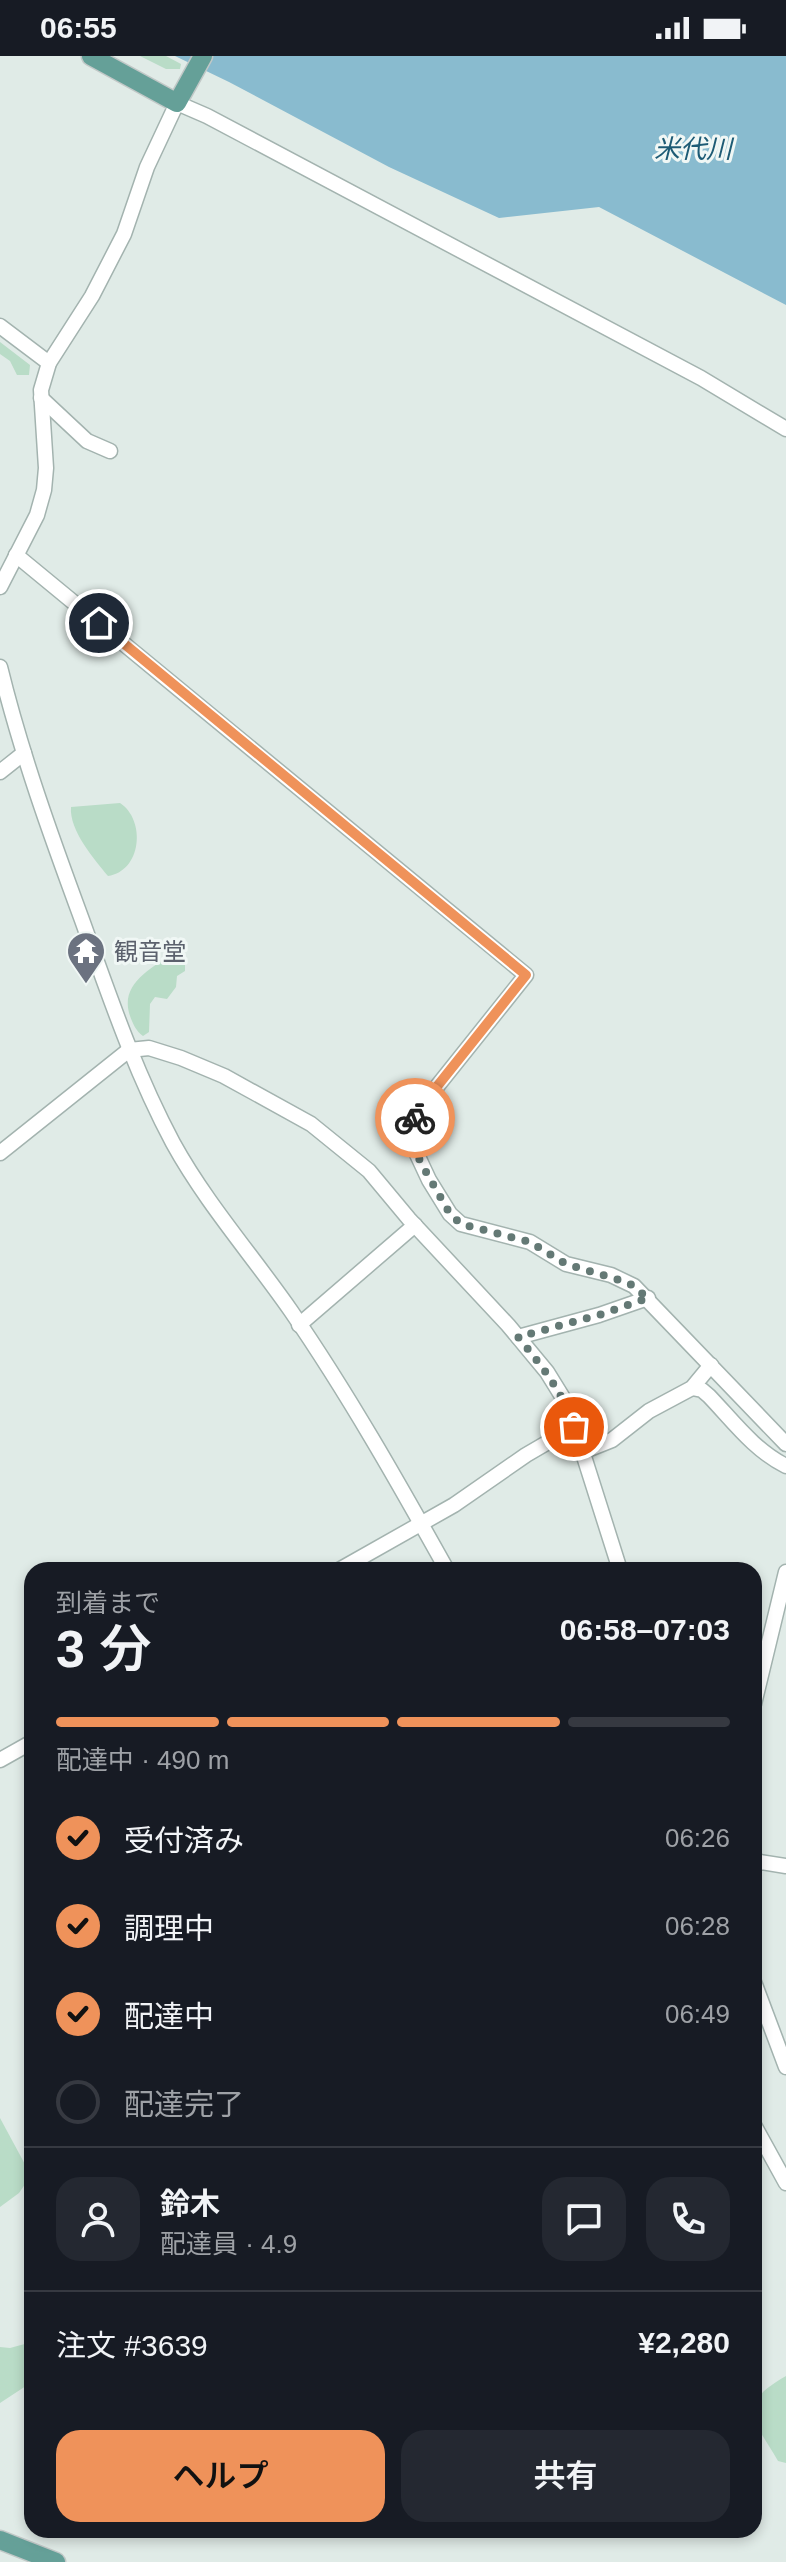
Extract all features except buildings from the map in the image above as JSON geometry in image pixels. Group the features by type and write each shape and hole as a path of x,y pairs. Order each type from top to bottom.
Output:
{"main road":[{"path":"91,56 182,95 203,56"},
{"path":"0,2540 56,2562"}],"street":[{"path":"0,587 37,515 44,490 46,468 41,398 49,363 92,296 119,244 147,167 182,95 207,116 701,378 786,429"},
{"path":"0,326 49,363"},
{"path":"41,398 87,441 110,451"},
{"path":"16,555 526,975 419,1109 412,1124 415,1150 429,1180 450,1214 461,1224 530,1242 566,1264 629,1283 648,1298 786,1444"},
{"path":"0,667 24,753 129,1050 173,1142 201,1190 335,1376 443,1562"},
{"path":"0,772 24,753"},
{"path":"0,1153 129,1050 149,1048 224,1076 311,1124 369,1171 547,1372 568,1406 617,1562"},
{"path":"299,1325 415,1225"},
{"path":"518,1337 648,1298"},
{"path":"582,1452 612,1440 649,1411 692,1388 711,1365"},
{"path":"692,1388 702,1390 753,1444 769,1458 786,1466"},
{"path":"353,1562 454,1505 526,1455 574,1427"},
{"path":"762,1671 786,1572"},
{"path":"0,1760 24,1746"},
{"path":"762,1862 786,1866"},
{"path":"762,2003 786,2067"},
{"path":"762,2140 786,2183"}],"green space":[{"path":"140,56 166,56 181,64 180,69 166,69"},
{"path":"0,342 30,365 29,375 17,375 10,361 0,354"},
{"path":"120,803 134,821 136,844 128,865 108,876 78,834 71,807"},
{"path":"173,953 180,953 185,961 185,971 177,976 176,987 167,999 155,997 150,1004 149,1032 143,1036 130,1016 129,995 139,978"},
{"path":"0,2118 24,2162 24,2186 0,2207"},
{"path":"24,2344 24,2387 0,2403 0,2347"},
{"path":"786,2376 786,2463 778,2461 762,2436 762,2394"}],"water":[{"name":"米代川","path":"175,56 786,56 786,305 599,207 499,218 389,167"}],"way so far":[{"path":"415,1118 412,1124 415,1150 450,1214 461,1224 530,1242 566,1264 611,1275 629,1283 648,1298 518,1337 547,1372 568,1406 574,1427"}],"place":[{"name":"観音堂","path":"86,985"}],"route":[{"path":"99,623 526,975 415,1118"}]}
